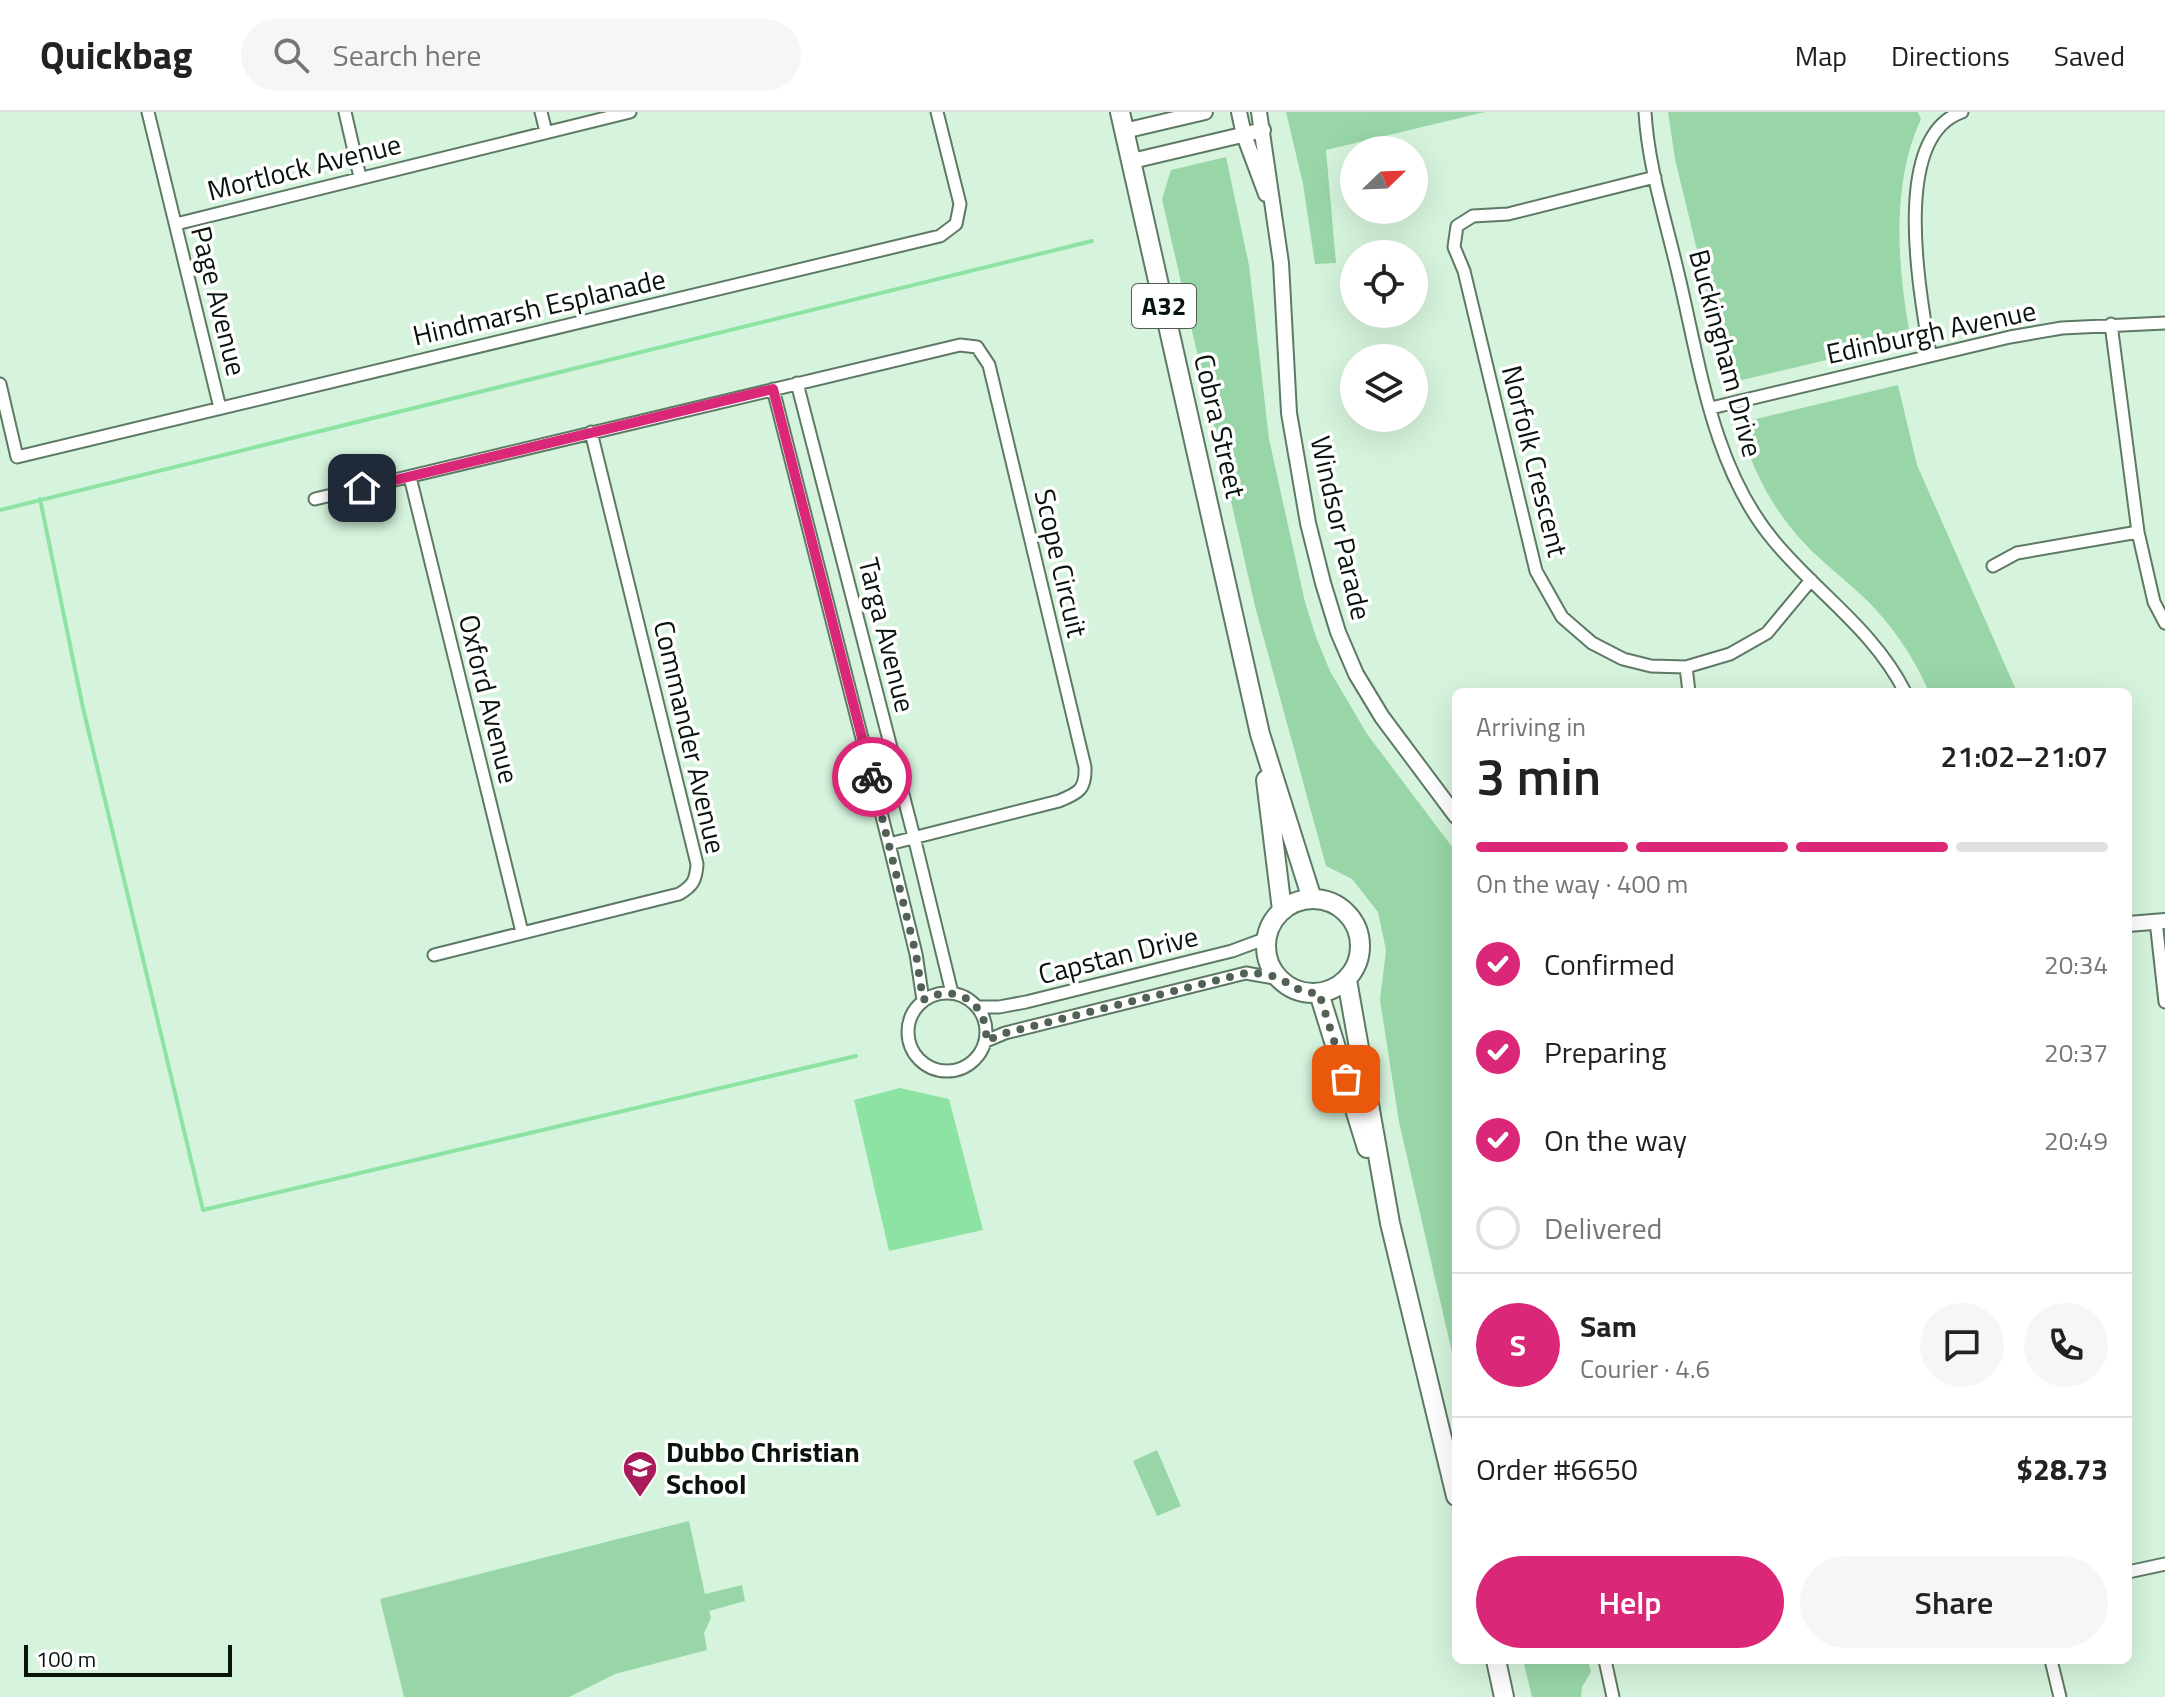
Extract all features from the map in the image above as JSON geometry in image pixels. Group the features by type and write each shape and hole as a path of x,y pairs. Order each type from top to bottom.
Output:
{"highway":[{"name":"Cobra Street","path":"1120,118 1260,734 1312,899"},
{"name":"Cobra Street","path":"1260,734 1282,910"},
{"path":"1312,899 1328,901 1342,909 1353,921 1359,935 1360,951 1356,966 1347,980 1319,993 1304,993 1279,979 1270,966 1266,952 1272,922 1282,910 1296,902 1312,899"},
{"path":"1347,980 1390,1223 1452,1479"},
{"path":"1319,993 1390,1223"},
{"path":"1497,1664 1504,1697"}],"street":[{"name":"Page Avenue","path":"148,112 220,408"},
{"path":"345,112 360,177"},
{"path":"541,112 546,132"},
{"name":"Mortlock Avenue","path":"176,224 630,112"},
{"name":"Hindmarsh Esplanade","path":"0,384 17,457 940,236 956,224 960,204 937,112"},
{"path":"1120,118 1205,112"},
{"name":"Windsor Parade","path":"1239,112 1244,135 1274,217"},
{"name":"Windsor Parade","path":"1259,112 1281,263 1289,413 1308,523 1330,608 1356,674 1382,717 1452,811"},
{"name":"Buckingham Drive","path":"1645,112 1655,177 1725,457 1746,502 1773,541 1868,635 1894,670 1903,688"},
{"path":"1930,354 1917,270 1916,203 1922,165 1933,133 1953,115 1962,112"},
{"path":"1132,161 1263,130"},
{"name":"Norfolk Crescent","path":"1655,177 1508,214 1473,216 1457,226 1454,247 1464,271 1536,571 1562,617 1592,643 1623,659 1651,666 1686,667 1730,654 1767,633 1811,580"},
{"name":"Edinburgh Avenue","path":"1711,408 2010,337 2111,324 2165,323"},
{"path":"2111,324 2138,532 2154,602 2165,623"},
{"name":"Scope Circuit","path":"785,386 960,345 977,347 989,365 1085,767 1086,781 1080,791 1059,801 889,844"},
{"path":"315,499 785,386"},
{"name":"Targa Avenue","path":"785,386 914,837 952,993"},
{"name":"Targa Avenue","path":"785,386 916,954 923,1000"},
{"name":"Commander Avenue","path":"434,955 679,894 690,888 696,879 697,864 591,432"},
{"name":"Oxford Avenue","path":"410,477 522,932"},
{"path":"1993,566 2017,553 2138,532"},
{"path":"1686,667 1689,688"},
{"path":"2132,924 2161,921 2165,1002"},
{"name":"Capstan Drive","path":"978,1007 1026,1002 1232,951 1267,938"},
{"name":"Capstan Drive","path":"986,1041 1018,1030 1246,973 1279,979"},
{"path":"952,993 971,1000 978,1007 987,1029 986,1041 982,1051 968,1066 947,1072 926,1066 918,1059 908,1039 910,1018 923,1000 932,995 952,993"},
{"path":"2132,1571 2165,1564"},
{"path":"1606,1664 1613,1697"},
{"path":"2052,1664 2060,1697"}],"shaded area":[{"path":"1286,112 1485,112 1385,136 1340,136 1340,147 1326,150 1336,263 1315,264 1303,184"},
{"path":"1668,112 1918,112 1921,119 1905,169 1901,195 1900,250 1909,329 1902,342 1729,383 1675,159"},
{"path":"1226,157 1249,265 1269,439 1305,602 1316,637 1330,671 1367,734 1452,847 1452,1353 1399,1122 1380,1000 1386,950 1378,912 1352,879 1326,866 1255,606 1162,199 1171,170"},
{"path":"1898,385 1917,465 2015,688 1927,688 1907,651 1880,614 1813,552 1784,519 1750,457 1739,423"},
{"path":"900,1088 949,1099 983,1230 889,1251 854,1100"},
{"path":"1157,1450 1181,1506 1157,1516 1133,1461"},
{"path":"689,1521 705,1594 742,1585 745,1601 709,1611 711,1618 704,1633 707,1650 615,1674 569,1697 404,1697 380,1599"},
{"path":"1524,1664 1589,1664 1591,1672 1582,1687 1581,1697 1532,1697"}],"waterway":[{"path":"0,510 1092,241"},
{"path":"40,499 83,708 203,1210 856,1056"}],"way so far":[{"path":"872,777 916,954 923,1000 932,995 952,993 971,1000 984,1017 986,1041 1005,1033 1139,999 1246,973 1258,973 1279,979 1304,993 1319,993 1346,1079"}],"place":[{"name":"Dubbo Christian School","path":"640,1499"}],"route":[{"path":"362,488 773,389 872,777"}]}
